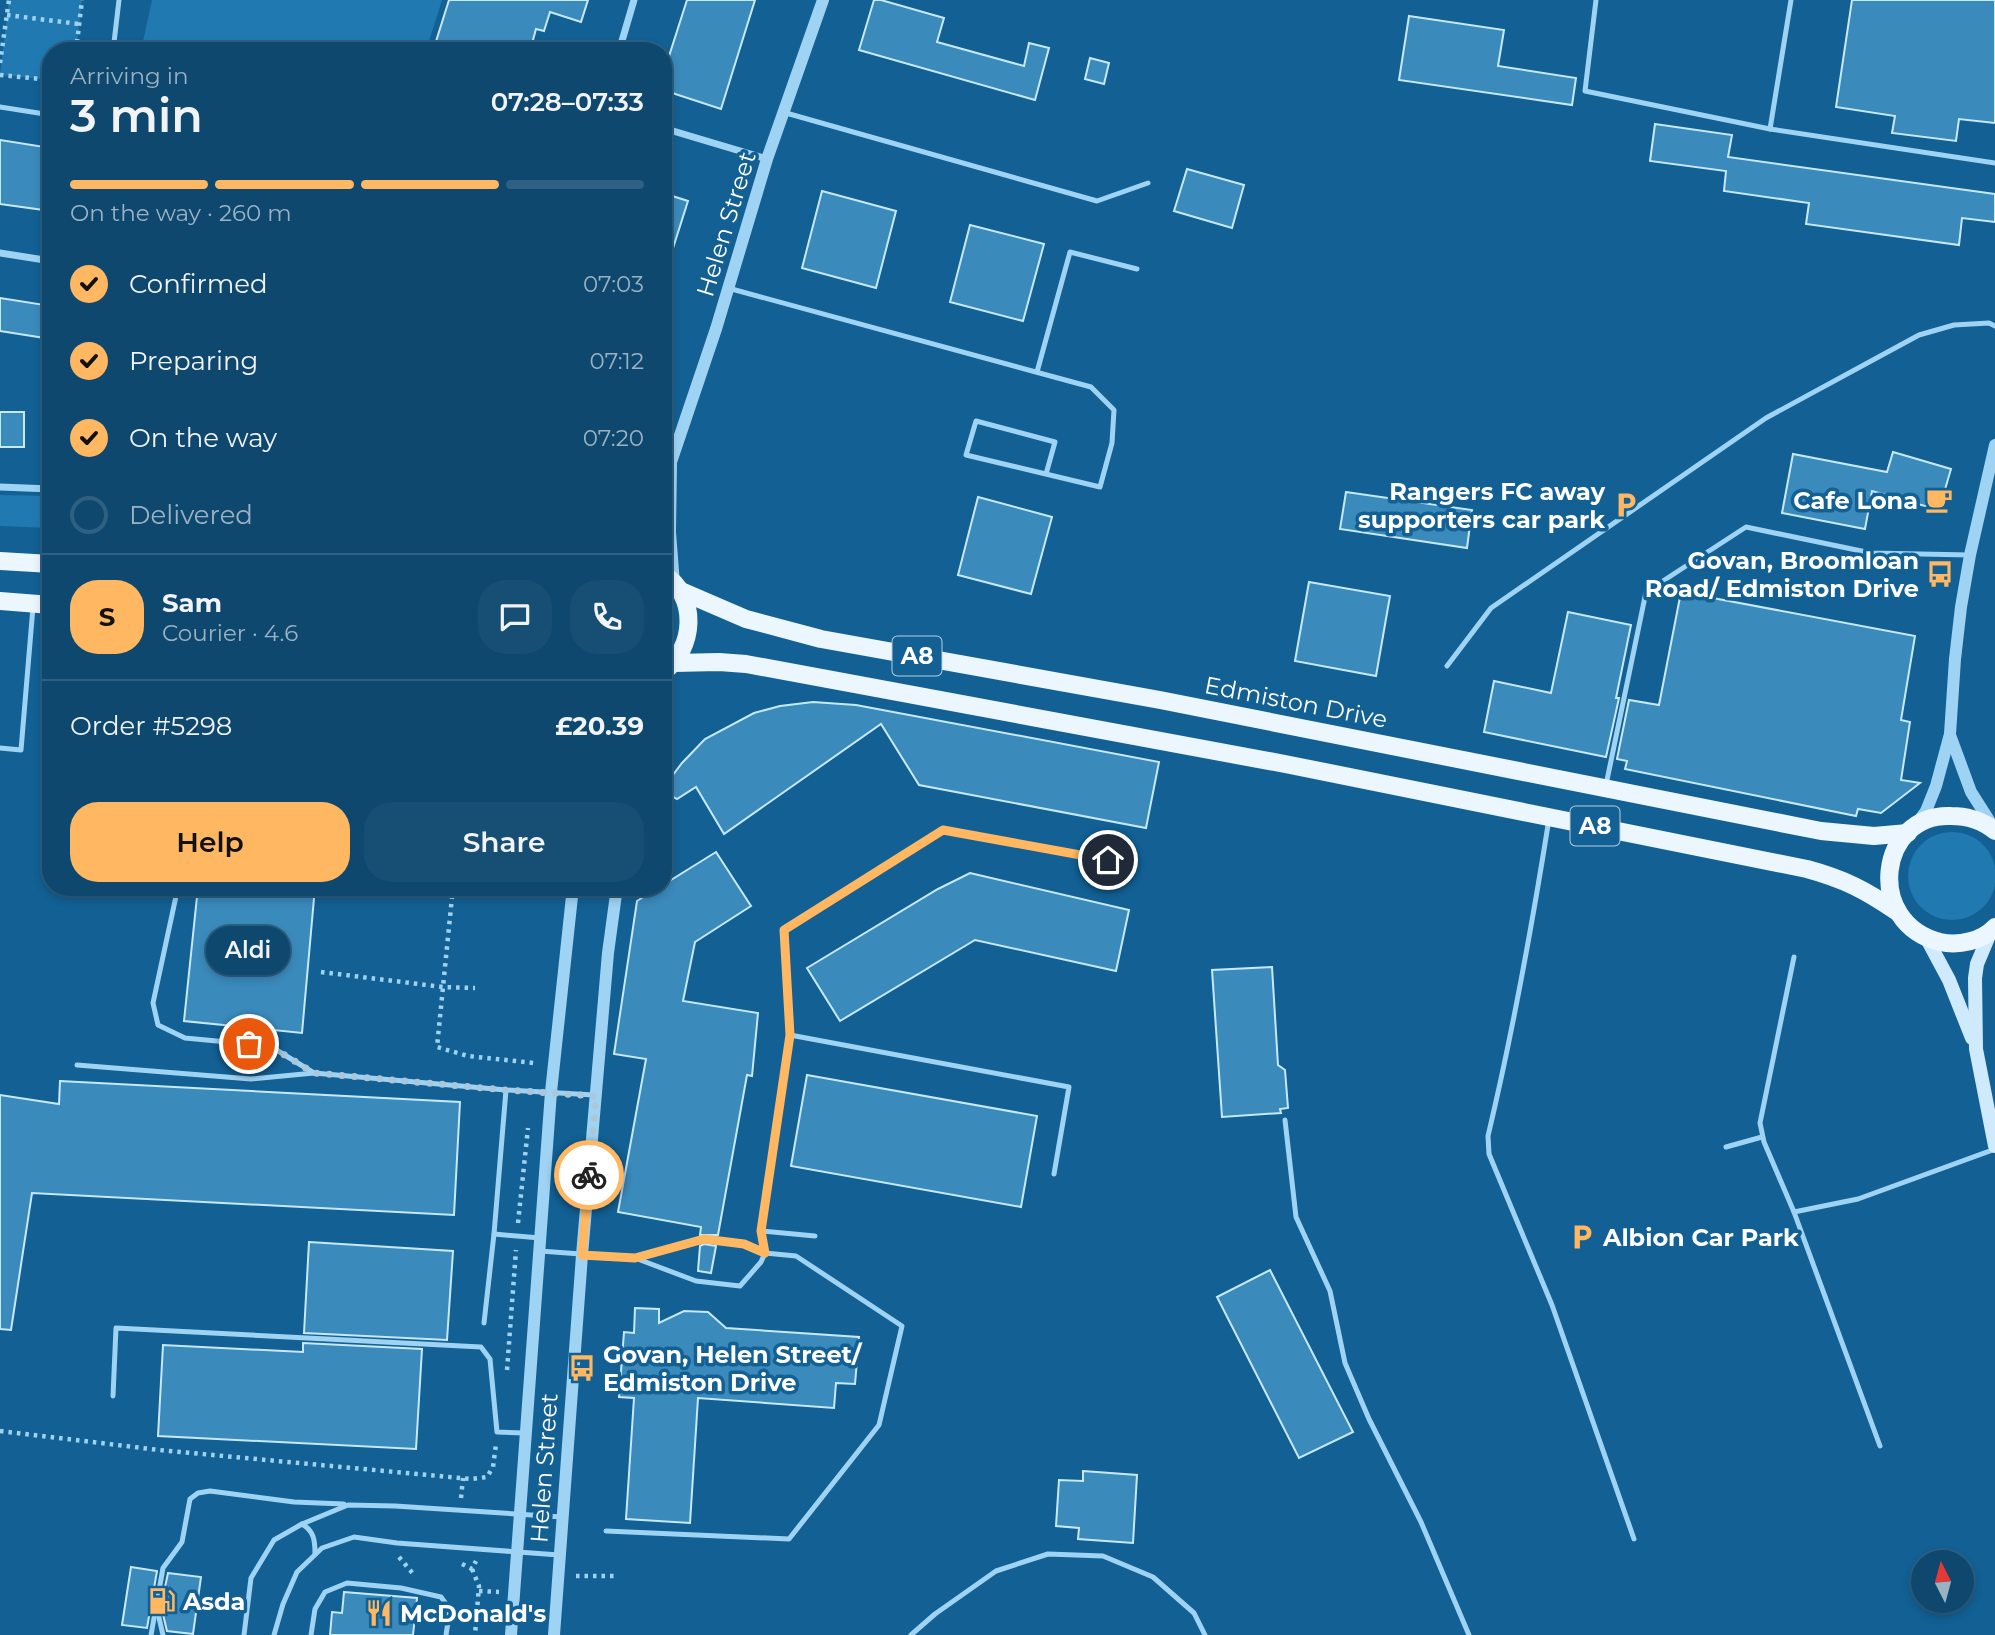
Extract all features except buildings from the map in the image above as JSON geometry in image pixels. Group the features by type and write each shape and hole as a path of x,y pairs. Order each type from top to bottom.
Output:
{"main road":[{"path":"0,561 42,563"},
{"path":"672,662 684,646 690,627 688,608 673,583"},
{"name":"Edmiston Drive","path":"673,583 746,619 821,639 1160,700 1821,831 1874,836 1912,829 1924,821 1945,815 1966,816 1995,830"},
{"path":"0,601 42,604"},
{"name":"A8","path":"672,669 719,662 746,664 1549,816 1837,877 1864,890 1896,911"},
{"path":"1912,829 1895,850 1889,870 1889,891 1896,911 1909,927 1927,939 1948,944 1970,942 1992,930"},
{"path":"1992,930 1977,964 1975,978 1976,1049 1995,1147"},
{"path":"1927,939 1949,980 1976,1049"}],"street":[{"path":"622,42 634,0"},
{"name":"Helen Street","path":"672,459 767,159 823,0"},
{"path":"672,131 767,159"},
{"path":"0,253 42,260"},
{"path":"1912,829 1926,811 1936,786 1950,734 1955,659 1970,555 1995,445"},
{"path":"0,487 42,489"},
{"path":"1950,734 1971,792 1995,830"},
{"name":"Helen Street","path":"511,1635 551,1092 572,896"},
{"name":"Helen Street","path":"554,1635 582,1255 608,953 616,896"}],"lane":[{"path":"114,42 120,0"},
{"path":"1596,0 1585,91 1770,129 1995,163"},
{"path":"1770,129 1791,0"},
{"path":"0,107 42,114"},
{"path":"783,112 1097,201 1148,183"},
{"path":"1037,372 1070,252 1137,269"},
{"path":"728,288 1091,387 1114,410 1112,443 1100,487 966,455 976,421 1055,442 1046,474"},
{"path":"1447,666 1491,608 1766,418 1919,335 1954,326 1989,323 1995,326"},
{"path":"1606,787 1646,592 1746,527 1871,554 1970,555"},
{"path":"0,748 21,750 42,604"},
{"path":"1549,816 1533,918 1488,1136 1488,1148 1552,1305 1634,1539"},
{"path":"494,1234 582,1255 635,1258 696,1281 740,1286 761,1262 765,1253 761,1231 790,1035 784,930 943,830 1108,860"},
{"path":"176,896 153,1003 158,1025 185,1038 270,1046 314,1073"},
{"path":"1794,957 1760,1123 1762,1137 1794,1212 1880,1446"},
{"path":"790,1035 1069,1087 1054,1174"},
{"path":"77,1065 251,1079 314,1073 596,1096"},
{"path":"484,1323 506,1090"},
{"path":"1285,1120 1296,1217 1330,1291 1345,1363 1368,1419 1421,1522 1469,1635"},
{"path":"1726,1147 1762,1137"},
{"path":"1794,1212 1858,1199 1995,1147"},
{"path":"761,1231 815,1236"},
{"path":"606,1531 789,1539 879,1425 902,1326 796,1256 765,1253 744,1244 704,1239 635,1258"},
{"path":"113,1396 116,1328 481,1348 490,1359 498,1432 525,1433"},
{"path":"151,1635 163,1568 182,1542 190,1499 198,1493 210,1492 294,1502 562,1517"},
{"path":"244,1635 251,1578 274,1540 302,1524 348,1505"},
{"path":"302,1524 314,1535 315,1554"},
{"path":"274,1635 283,1604 297,1572 323,1548 354,1537 397,1543 559,1555"},
{"path":"911,1635 935,1614 996,1571 1048,1554 1103,1556 1153,1577 1194,1613 1205,1635"},
{"path":"311,1635 316,1609 325,1592 347,1583 401,1588 441,1597 450,1609 446,1635"},
{"path":"156,1606 163,1635"}],"path":[{"path":"0,63 9,0"},
{"path":"77,42 82,0"},
{"path":"6,15 79,24"},
{"path":"0,75 42,79"},
{"path":"452,896 437,1047 468,1056 534,1062"},
{"path":"321,972 443,987 475,988"},
{"path":"0,1431 159,1450 471,1479 487,1476 494,1467 498,1432"},
{"path":"472,1569 479,1586 475,1635"}],"shaded area":[{"path":"9,0 82,0 77,42 42,42 42,79 0,75"},
{"path":"152,0 442,0 429,42 143,42"},
{"path":"0,495 42,496 42,528 0,526"},
{"path":"1952,832 1969,835 1983,845 1993,859 1996,876 1993,893 1983,907 1969,917 1952,920 1935,917 1921,907 1911,893 1908,876 1911,859 1921,845 1935,835"}],"way so far":[{"path":"249,1044 270,1046 314,1073 596,1096 589,1175"}],"place":[{"name":"Cafe Lona","path":"1939,500"},
{"name":"Rangers FC away supporters car park","path":"1626,505"},
{"name":"Govan, Broomloan Road/ Edmiston Drive","path":"1940,574"},
{"name":"Aldi","path":"249,1044"},
{"name":"Albion Car Park","path":"1582,1237"},
{"name":"Govan, Helen Street/ Edmiston Drive","path":"582,1368"},
{"name":"Asda","path":"162,1601"},
{"name":"McDonald's","path":"379,1613"}],"route":[{"path":"589,1175 582,1255 635,1258 704,1239 744,1244 765,1253 761,1231 790,1035 784,930 943,830 1108,860"}]}
